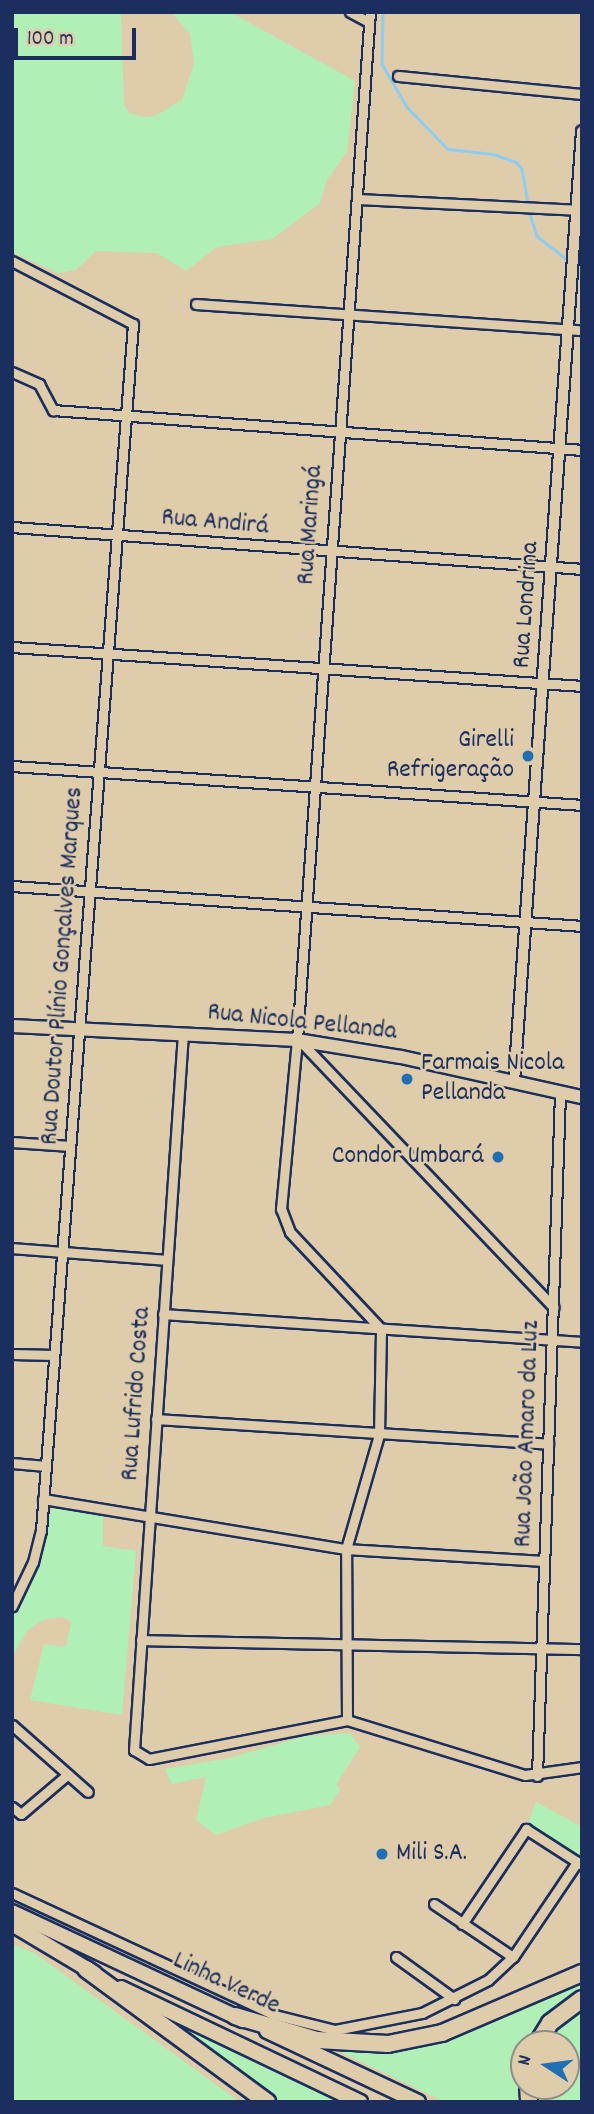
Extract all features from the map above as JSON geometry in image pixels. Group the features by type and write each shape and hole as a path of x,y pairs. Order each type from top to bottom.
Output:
{"highway":[{"name":"Linha Verde","path":"12,1912 418,2102"},
{"name":"Linha Verde","path":"12,1924 86,1969 360,2102"},
{"path":"86,1969 267,2102"},
{"path":"235,2016 317,2040 388,2044 442,2033 582,1973"},
{"path":"546,2030 550,2023 582,1999"}],"main road":[{"name":"Rua Nicola Pellanda","path":"12,1026 298,1040 401,1057 582,1097"}],"street":[{"path":"350,12 370,17"},
{"name":"Rua Maringá","path":"370,17 303,908 298,1040 281,1209 290,1232 381,1329"},
{"path":"398,76 582,94"},
{"name":"Rua Londrina","path":"514,1082 572,274 579,210 582,131"},
{"path":"357,199 579,210"},
{"name":"Rua Doutor Plínio Gonçalves Marques","path":"12,261 133,324 43,1499 33,1562 12,1606"},
{"path":"196,304 582,330"},
{"path":"12,372 39,384 46,404 53,410 126,419 582,450"},
{"name":"Rua Andirá","path":"12,527 330,553 582,569"},
{"path":"12,647 582,687"},
{"path":"12,766 582,805"},
{"path":"12,886 582,926"},
{"name":"Rua Lufrido Costa","path":"183,1033 134,1750 139,1757 149,1759 347,1720"},
{"path":"298,1040 553,1307"},
{"name":"Rua João Amaro da Luz","path":"537,1776 560,1092"},
{"path":"12,1142 70,1146"},
{"path":"12,1248 167,1261"},
{"path":"163,1314 582,1342"},
{"path":"381,1329 379,1435 346,1549 347,1720 537,1776 582,1767"},
{"path":"12,1354 54,1355"},
{"path":"156,1419 548,1444"},
{"path":"12,1463 46,1466"},
{"path":"43,1499 149,1514 346,1549 544,1561"},
{"path":"141,1640 582,1649"},
{"path":"12,1725 88,1792"},
{"path":"12,1807 21,1814 67,1775"},
{"path":"12,1893 275,2015 335,2030 400,2020 454,1998 488,1980 513,1957 580,1864 526,1829 462,1924"},
{"path":"434,1903 513,1957"},
{"path":"396,1957 454,1998"}],"green space":[{"path":"12,12 121,12 124,104 129,113 143,117 155,116 182,100 194,63 190,34 171,12 230,12 355,81 347,152 327,180 320,203 272,239 217,247 186,271 157,253 96,251 76,270 58,273 12,252"},
{"path":"52,1508 103,1516 103,1546 136,1551 122,1715 30,1700 44,1644 66,1647 71,1622 63,1617 42,1620 27,1631 12,1657 12,1612 29,1585"},
{"path":"350,1733 360,1747 336,1785 341,1789 330,1805 264,1818 216,1835 196,1820 206,1777 172,1784 165,1769 230,1758 305,1736"},
{"path":"536,1802 582,1827 582,1857 528,1824"},
{"path":"12,1944 36,1954 240,2102 12,2102"},
{"path":"582,1982 582,1994 547,2030 510,2030 510,2100 525,2102 445,2102 334,2049 393,2053 440,2044"},
{"path":"582,2007 582,2102 538,2102 580,2100 580,2030 553,2030 559,2022"},
{"path":"175,2026 234,2049 345,2102 280,2102 218,2061"}],"waterway":[{"path":"383,12 382,64 407,107 448,149 493,154 516,162 522,169 528,204"},
{"path":"529,211 537,236 569,261"}],"place":[{"name":"Girelli Refrigeração","path":"528,756"},
{"name":"Farmais Nicola Pellanda","path":"407,1079"},
{"name":"Condor Umbará","path":"498,1157"},
{"name":"Mili S.A.","path":"382,1854"}]}
